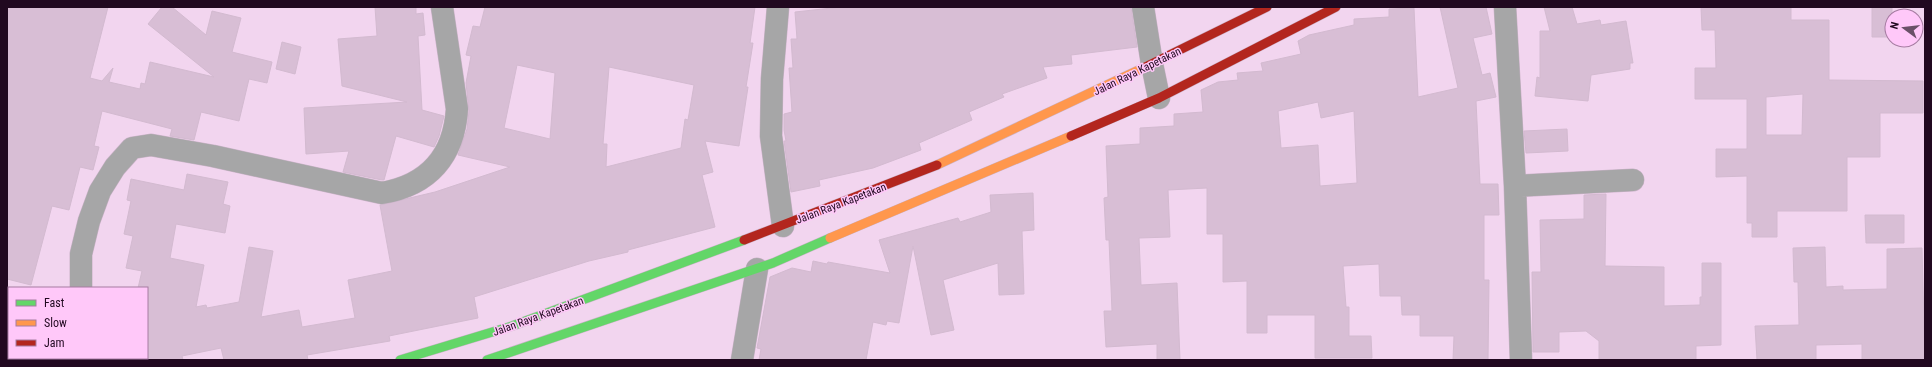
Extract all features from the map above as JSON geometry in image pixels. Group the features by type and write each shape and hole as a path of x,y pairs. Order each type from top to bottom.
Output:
{"highway":[{"name":"Jalan Raya Kapetakan","path":"400,360 512,326 783,226 944,162 1152,64 1267,7"},
{"path":"487,360 757,269 963,184 1159,98 1336,7"}],"street":[{"path":"81,287 81,254 89,221 100,191 115,167 132,148 151,145 174,149 382,193 406,187 428,174 440,163 449,148 456,120 457,109 442,7"},
{"path":"778,7 772,79 771,136 783,226"},
{"path":"1143,7 1159,98"},
{"path":"1505,7 1515,186 1521,360"},
{"path":"1515,186 1633,180"},
{"path":"742,360 757,269"}],"building":[{"path":"7,7 108,7 90,78 102,81 113,68 109,82 140,89 141,83 145,84 150,62 214,77 148,24 162,7 172,7 206,35 212,11 241,18 232,52 272,62 267,83 249,79 239,121 201,112 194,140 170,136 172,129 102,111 94,146 99,147 93,170 80,167 69,210 52,206 31,285 7,279"},
{"path":"375,7 416,7 416,14 423,13 425,35 418,36 422,110 444,116 439,136 434,147 396,136 384,180 343,172 349,151 306,154 304,108 407,102 342,86 338,39 377,36"},
{"path":"485,7 755,7 750,43 753,43 746,87 748,87 739,146 705,141 713,172 702,175 715,227 628,250 628,252 589,261 474,297 478,318 389,336 390,341 307,355 308,360 224,360 221,348 182,356 183,360 147,360 148,287 138,287 142,271 126,268 133,236 124,234 131,201 127,200 131,179 184,190 187,174 228,182 223,204 230,206 225,233 176,224 170,258 204,265 196,307 206,305 207,308 239,302 249,247 273,251 261,317 299,310 302,327 355,318 348,280 392,271 380,205 435,192 510,167 458,155 467,129 469,111 466,83 471,56 466,55 473,26 480,27","holes":["517,65 555,73 550,139 504,128","609,67 694,85 688,120 685,119 681,148 606,167 607,144 603,144"]},
{"path":"841,7 1131,7 1137,47 1071,55 1072,64 1043,67 1047,78 1002,94 1004,97 969,112 972,120 919,143 921,150 873,168 819,180 820,186 791,192 784,141 786,141 784,114 792,112 789,68 793,68 791,39 797,39 795,12"},
{"path":"1440,7 1486,7 1492,34 1473,38 1482,75 1490,73 1496,97 1476,101 1480,184 1498,184 1499,215 1484,215 1484,280 1489,280 1488,360 1453,360 1454,336 1420,336 1420,315 1402,315 1401,296 1380,296 1379,264 1343,266 1346,307 1349,307 1349,336 1371,336 1372,358 1315,358 1315,315 1267,315 1267,333 1247,333 1247,281 1223,282 1223,234 1207,234 1207,188 1168,190 1170,237 1139,238 1141,285 1177,283 1180,360 1157,360 1157,344 1106,347 1104,311 1112,311 1109,240 1106,240 1104,198 1108,197 1106,146 1140,144 1140,128 1174,126 1174,114 1203,112 1201,90 1218,82 1238,80 1237,73 1263,71 1261,63 1301,54 1298,41 1309,35 1354,25 1354,19 1389,17 1389,9 1414,8 1418,97 1458,88","holes":["1318,102 1321,118 1354,111 1357,183 1320,186 1318,145 1281,148 1278,111"]},
{"path":"1544,7 1572,7 1577,24 1600,20 1601,25 1626,21 1633,63 1630,63 1630,69 1591,75 1588,101 1535,96 1537,77 1540,78 1540,31 1550,31"},
{"path":"1701,7 1791,7 1791,20 1829,20 1829,80 1923,81 1923,113 1880,113 1880,157 1847,157 1847,211 1777,211 1777,237 1752,237 1752,223 1747,223 1747,176 1716,177 1716,149 1747,149 1747,99 1695,99 1695,68 1716,68 1715,30 1702,30","holes":["1803,94 1802,135 1766,135 1766,97"]},
{"path":"1872,7 1892,7 1884,8 1884,37 1872,37"},
{"path":"282,42 301,47 295,74 276,69"},
{"path":"1567,129 1568,151 1526,153 1524,131"},
{"path":"1033,193 1034,230 1022,231 1024,294 999,295 998,263 943,280 954,330 931,335 913,246 899,323 887,321 886,325 873,322 866,360 759,360 761,349 757,348 770,277 792,268 811,272 813,261 827,264 828,262 890,273 879,240 958,218 960,222 991,212 990,195"},
{"path":"1606,194 1605,266 1664,267 1664,306 1700,305 1700,297 1702,297 1702,263 1721,263 1721,345 1696,346 1696,360 1599,360 1599,341 1586,331 1559,332 1559,352 1533,352 1532,272 1541,272 1540,220 1584,219 1584,195"},
{"path":"1865,215 1904,215 1904,243 1866,243"},
{"path":"1825,247 1826,287 1843,286 1843,290 1887,289 1887,249 1922,248 1925,360 1862,360 1862,344 1816,345 1816,360 1757,360 1755,326 1799,325 1798,282 1794,282 1793,248"}],"traffic: fast":[{"path":"487,360 773,263 830,238"},
{"path":"400,360 512,326 744,240"}],"traffic: slow":[{"path":"937,165 1143,68"},
{"path":"830,238 1071,136"}],"traffic: jam":[{"path":"1143,68 1267,7"},
{"path":"1071,136 1159,98 1336,7"},
{"path":"744,240 937,165"}]}
